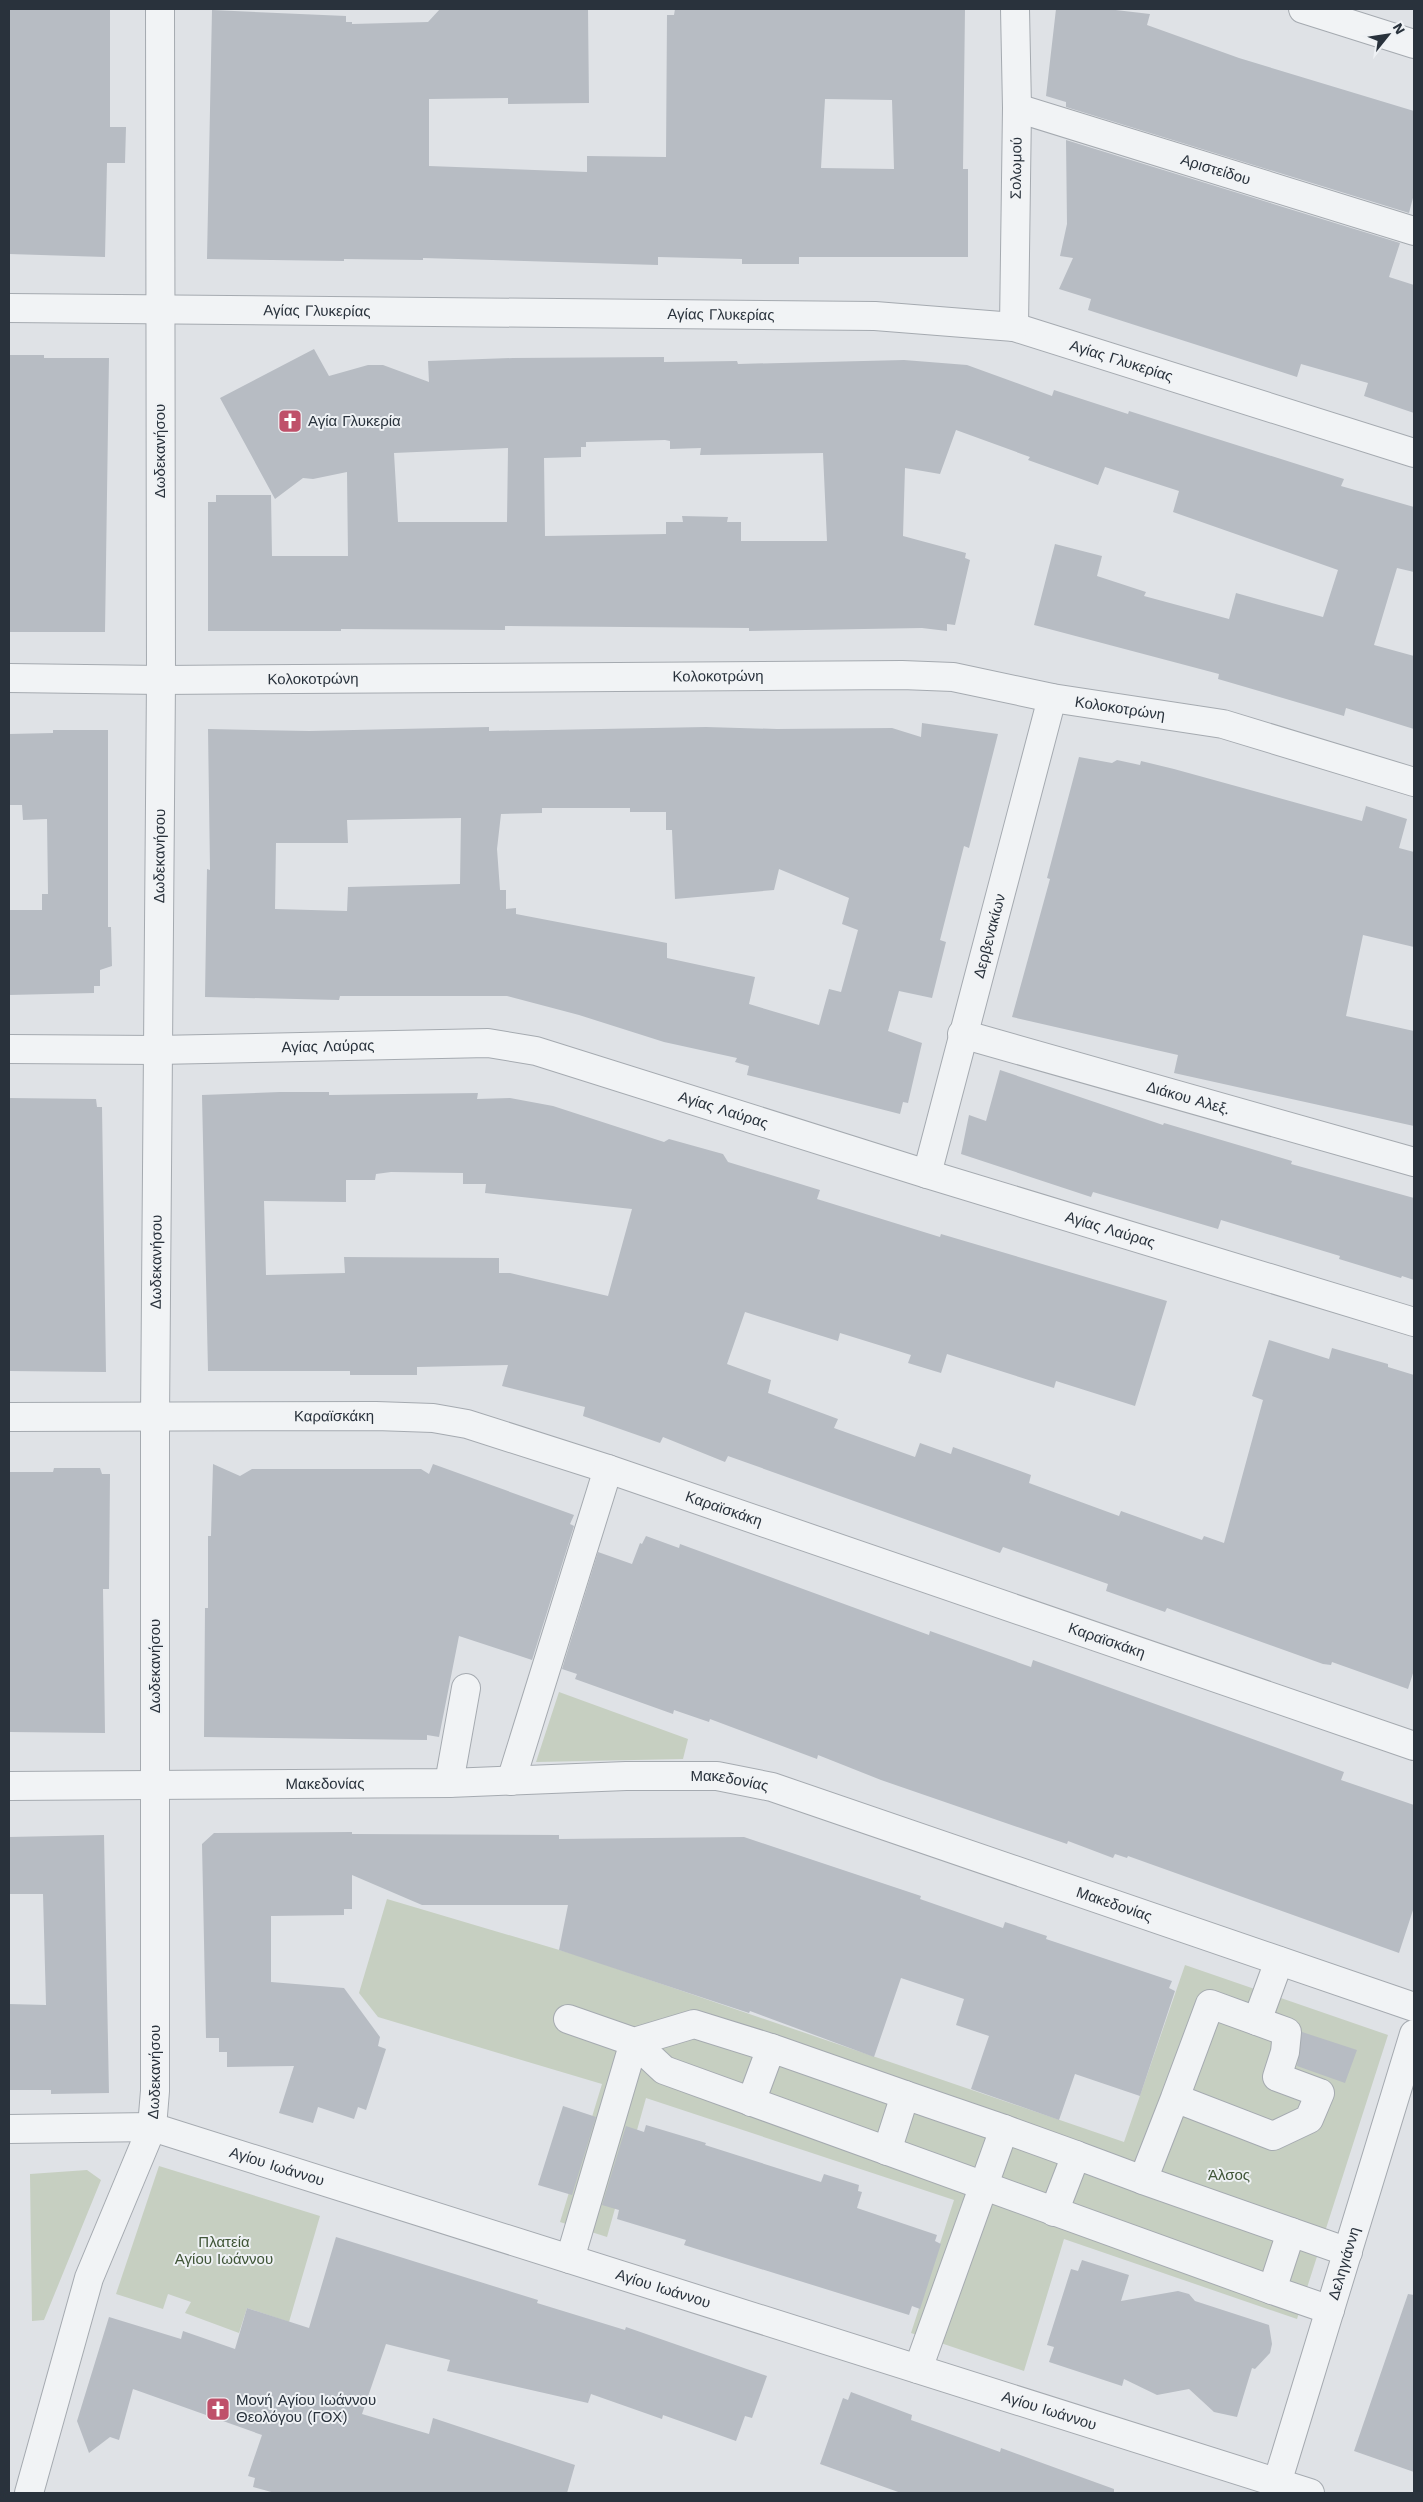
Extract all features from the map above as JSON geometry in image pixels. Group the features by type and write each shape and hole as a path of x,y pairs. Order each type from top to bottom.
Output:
{"street":[{"name":"Δωδεκανήσου","path":"29,2493 90,2278 152,2127 155,2091 155,1418 161,680 160,9"},
{"name":"Σολωμού","path":"1014,327 1017,108 1015,9"},
{"path":"1303,9 1414,44"},
{"name":"Αριστείδου","path":"1017,108 1414,231"},
{"name":"Αγίας Γλυκερίας","path":"9,308 875,316 1014,327 1414,453"},
{"name":"Κολοκοτρώνη","path":"9,678 161,680 902,675 953,677 1052,698 1223,724 1414,782"},
{"name":"Δερβενακίων","path":"926,1174 1052,698"},
{"name":"Διάκου Αλεξ.","path":"962,1034 1414,1162"},
{"name":"Αγίας Λαύρας","path":"9,1049 157,1050 488,1043 536,1051 926,1174 1414,1322"},
{"name":"Καραϊσκάκη","path":"9,1417 376,1416 433,1418 467,1424 608,1469 1414,1746"},
{"path":"511,1781 608,1469"},
{"path":"449,1783 466,1688"},
{"name":"Μακεδονίας","path":"9,1786 449,1783 626,1776 717,1776 772,1787 1414,2007"},
{"path":"1257,2021 1279,1960"},
{"path":"1143,2180 1210,2004 1287,2032 1285,2052 1277,2077 1320,2094 1309,2119 1273,2136 1175,2098"},
{"path":"568,2019 634,2042 664,2070 1330,2310"},
{"path":"634,2042 694,2024 771,2048 1004,2129 1348,2252"},
{"name":"Δεληγιάννη","path":"1276,2488 1414,2034"},
{"path":"570,2259 634,2042"},
{"path":"751,2102 771,2048"},
{"path":"887,2151 905,2096"},
{"name":"Αγίου Ιωάννου","path":"9,2129 152,2127 918,2369 1276,2488 1310,2493"},
{"path":"918,2369 1004,2129"},
{"path":"1054,2212 1076,2155"},
{"path":"1272,2290 1291,2232"},
{"path":"9,2493 14,2493"}],"green space":[{"path":"559,1692 688,1739 683,1759 536,1762"},
{"name":"Άλσος","path":"387,1899 583,1957 1124,2142 1185,1965 1388,2035 1297,2319 1064,2239 1024,2371 911,2333 954,2200 646,2098 607,2237 560,2222 602,2084 378,2017 359,1993"},
{"name":"Πλατεία Αγίου Ιωάννου","path":"159,2166 320,2216 289,2322 247,2308 239,2333 185,2313 191,2302 168,2294 163,2309 116,2294"},
{"path":"87,2170 101,2180 44,2320 32,2321 30,2174"}],"building":[{"path":"9,9 110,10 110,127 126,127 125,163 107,163 105,257 9,254"},
{"path":"440,9 588,9 589,103 508,104 508,98 429,99 429,166 587,172 587,156 666,157 667,15 674,15 675,9 965,9 963,169 968,169 968,257 799,257 799,264 742,264 742,259 658,257 658,265 423,258 423,260 344,259 344,261 207,259 212,10 346,16 346,22 352,22 352,24 428,22","holes":["825,99 892,100 894,169 821,168"]},
{"path":"1056,9 1107,9 1150,14 1147,25 1239,58 1414,111 1414,194 1409,213 1066,107 1066,102 1046,96"},
{"path":"1066,140 1400,243 1389,277 1414,285 1414,413 1364,396 1368,383 1301,364 1297,377 1088,310 1091,299 1059,289 1073,258 1060,256 1067,224"},
{"path":"314,349 329,376 368,365 383,365 429,382 428,361 513,358 664,357 664,362 737,361 738,364 904,360 967,365 1052,396 1054,390 1128,414 1129,411 1344,479 1341,486 1414,507 1414,572 1397,568 1374,645 1414,656 1414,729 1346,708 1344,716 1218,679 1219,674 1034,625 1055,544 1102,556 1097,576 1146,592 1144,596 1229,619 1236,593 1323,617 1338,570 1173,512 1179,491 1105,467 1098,485 1028,460 1030,457 956,430 940,474 905,468 903,536 966,553 965,558 970,560 955,625 947,624 947,631 922,628 749,631 749,628 505,626 505,630 341,629 341,631 208,631 208,502 216,502 216,495 271,495 272,556 348,556 347,472 313,479 303,478 275,499 220,398","holes":["670,441 670,449 701,448 700,455 823,453 827,541 741,541 741,522 727,522 728,517 682,516 683,522 666,522 666,534 545,536 544,458 581,457 581,447 586,447 586,442","508,448 507,522 398,522 394,453"]},
{"path":"9,355 44,355 44,358 109,358 105,632 9,632"},
{"path":"922,723 998,734 969,848 964,846 940,940 946,942 932,998 899,991 888,1031 922,1043 908,1103 903,1102 900,1114 747,1075 749,1066 735,1062 737,1058 664,1042 579,1015 507,996 340,996 339,1000 205,997 207,869 210,870 208,729 309,731 489,727 489,731 706,727 777,729 892,728 921,737","holes":["542,808 630,808 630,812 666,812 666,830 672,830 675,899 774,890 779,869 849,898 842,924 858,930 841,992 829,989 819,1025 749,1004 755,977 667,958 667,943 516,914 516,908 506,909 506,890 500,890 497,849 501,814 542,813","461,818 460,884 348,887 347,911 275,909 276,843 348,843 347,820"]},
{"path":"53,730 108,730 108,927 111,927 112,966 100,970 100,986 94,986 94,993 9,995 9,910 42,910 42,894 48,894 47,819 23,820 22,805 9,805 9,734 53,733"},
{"path":"1079,757 1112,763 1117,760 1140,765 1141,761 1362,821 1366,806 1407,819 1399,848 1414,852 1414,947 1363,935 1346,1016 1414,1031 1414,1126 1174,1073 1178,1055 1012,1017 1050,879 1047,878"},
{"path":"1000,1070 1163,1125 1164,1123 1292,1161 1291,1164 1414,1198 1414,1280 1402,1276 1401,1278 1339,1259 1340,1256 1221,1220 1218,1229 1093,1192 1091,1197 961,1154 969,1115 986,1121"},
{"path":"280,1092 329,1092 329,1095 478,1093 477,1099 510,1098 553,1106 664,1142 669,1139 723,1154 728,1162 820,1190 817,1199 940,1237 941,1234 1167,1301 1135,1406 1056,1381 1054,1388 947,1354 941,1373 908,1363 911,1355 840,1333 838,1341 745,1312 727,1364 771,1380 768,1393 838,1419 834,1428 915,1457 920,1443 951,1454 953,1447 1031,1475 1029,1483 1119,1516 1121,1511 1202,1540 1204,1536 1224,1543 1263,1400 1252,1396 1269,1340 1329,1359 1332,1348 1388,1364 1388,1367 1414,1375 1414,1670 1408,1689 1332,1662 1331,1665 1323,1664 1167,1608 1165,1612 1106,1591 1108,1584 1003,1547 1000,1553 728,1456 725,1462 663,1437 660,1443 583,1416 585,1407 502,1386 508,1365 417,1367 417,1375 350,1375 350,1371 208,1371 202,1095","holes":["391,1172 463,1173 463,1184 486,1184 485,1193 632,1209 608,1296 510,1273 499,1273 499,1258 344,1257 345,1273 266,1275 264,1201 346,1202 346,1180 375,1180 376,1174"]},
{"path":"9,1098 96,1099 97,1107 102,1107 106,1372 9,1371"},
{"path":"213,1464 240,1476 252,1469 421,1469 429,1474 433,1464 574,1515 570,1524 574,1526 532,1660 459,1636 439,1737 427,1735 427,1740 204,1737 205,1608 208,1608 208,1536 211,1536"},
{"path":"54,1468 100,1468 102,1474 110,1474 109,1589 103,1589 105,1733 9,1732 9,1472 53,1472"},
{"path":"646,1536 679,1548 680,1544 929,1635 930,1631 1031,1667 1033,1660 1344,1772 1341,1780 1414,1805 1414,1907 1399,1953 1128,1856 1127,1858 1115,1854 1113,1858 1068,1841 1067,1844 881,1780 818,1755 817,1759 710,1719 709,1722 674,1710 673,1714 575,1679 577,1674 562,1669 598,1552 632,1564 640,1543 642,1544"},
{"path":"352,1832 352,1834 559,1835 559,1839 744,1837 921,1896 920,1899 1003,1928 1005,1922 1047,1936 1046,1939 1172,1981 1169,1988 1175,1991 1140,2096 1075,2074 1059,2120 971,2089 989,2036 956,2025 964,1999 901,1978 874,2057 750,2011 749,2013 559,1950 568,1905 422,1905 352,1875 352,1909 344,1909 344,1915 271,1916 271,1982 344,1988 380,2037 378,2046 386,2049 366,2110 358,2107 354,2119 318,2107 313,2123 279,2113 294,2066 227,2067 227,2052 219,2052 219,2038 206,2038 202,1844 214,1833"},
{"path":"104,1835 109,2093 51,2094 51,2090 9,2090 9,2004 46,2005 43,1894 9,1894 9,1837"},
{"path":"1302,2032 1357,2050 1345,2083 1297,2066"},
{"path":"563,2106 596,2117 572,2195 538,2185"},
{"path":"646,2125 821,2182 824,2174 859,2185 858,2191 862,2192 857,2208 937,2235 935,2241 941,2244 920,2309 912,2306 909,2315 684,2245 686,2240 617,2219 619,2210 602,2205 626,2126 644,2132"},
{"path":"336,2237 538,2300 537,2303 625,2330 626,2327 767,2376 752,2418 745,2416 736,2441 663,2415 662,2419 591,2394 588,2403 447,2371 450,2360 386,2344 362,2414 429,2434 433,2418 575,2465 567,2493 275,2493 253,2487 255,2478 248,2476 262,2435 133,2389 119,2440 110,2437 89,2453 77,2421 109,2317 181,2339 183,2331 235,2349 247,2308 309,2328"},
{"path":"1082,2260 1129,2275 1121,2301 1178,2291 1189,2294 1195,2301 1269,2325 1272,2344 1270,2353 1255,2369 1252,2368 1237,2417 1214,2412 1189,2389 1157,2395 1124,2379 1122,2386 1049,2362 1054,2347 1047,2345 1071,2269 1078,2271"},
{"path":"1408,2294 1414,2295 1414,2472 1354,2451"},
{"path":"851,2392 912,2415 911,2420 1000,2452 1001,2448 1114,2489 1114,2493 901,2493 820,2464 843,2398 848,2400"}],"place":[{"name":"Αγία Γλυκερία","path":"290,421"},
{"name":"Μονή Αγίου Ιωάννου Θεολόγου (ΓΟΧ)","path":"218,2409"}]}
